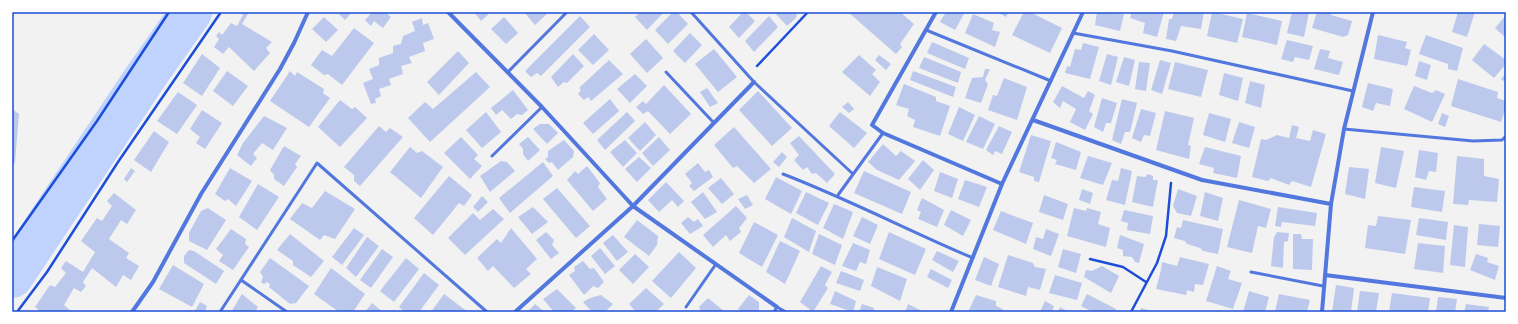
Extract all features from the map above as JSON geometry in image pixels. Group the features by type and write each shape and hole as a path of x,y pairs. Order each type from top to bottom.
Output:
{"street":[{"path":"132,312 153,282 200,194 280,70 308,12"},
{"path":"936,12 872,125 883,133 1002,184"},
{"path":"951,312 1002,184 1083,12"},
{"path":"1322,312 1331,204 1344,129 1373,12"},
{"path":"449,14 542,107 633,206 777,307"},
{"path":"515,312 633,206 754,82"},
{"path":"1032,120 1202,180 1331,204"},
{"path":"1325,275 1506,298"}],"lane":[{"path":"449,14 455,12"},
{"path":"508,72 567,12"},
{"path":"692,12 754,82 853,174"},
{"path":"926,30 1051,81"},
{"path":"1073,33 1172,51 1353,91"},
{"path":"666,72 714,123"},
{"path":"492,156 542,107"},
{"path":"1344,129 1473,141 1502,140 1506,136"},
{"path":"838,195 883,133"},
{"path":"220,312 317,163 487,312"},
{"path":"783,174 838,195 903,228 973,258"},
{"path":"686,307 716,264"},
{"path":"1251,272 1324,286"},
{"path":"241,280 287,312"},
{"path":"774,312 777,307 786,312"}],"path":[{"path":"12,241 97,121 169,12"},
{"path":"17,312 47,272 221,12"},
{"path":"748,75 808,12"},
{"path":"1131,312 1146,282 1158,263 1166,236 1168,198 1173,170"},
{"path":"1090,259 1123,266 1146,282"}],"building":[{"path":"240,12 249,12 242,24 272,42 266,48 270,53 254,71 229,47 223,54 214,47 219,39 216,36 219,32 222,35 231,23 237,26 243,15"},
{"path":"337,12 352,12 345,20"},
{"path":"372,12 385,12 391,17 383,28 374,21 371,26 365,20"},
{"path":"474,12 491,12 481,21"},
{"path":"524,12 549,12 535,25"},
{"path":"640,12 664,12 647,30 635,17"},
{"path":"673,12 677,12 688,24 668,44 655,30"},
{"path":"743,12 746,12 755,21 739,38 729,27"},
{"path":"774,12 797,13 796,18 787,26"},
{"path":"848,12 900,12 914,24 900,44 902,47 896,54"},
{"path":"946,12 965,12 955,30 940,22"},
{"path":"997,12 1009,12 1006,17"},
{"path":"1024,12 1030,12 1062,28 1050,53 1012,35"},
{"path":"1097,12 1124,14 1120,31 1095,25"},
{"path":"1132,12 1164,12 1157,37 1143,33 1145,23 1130,18"},
{"path":"1174,12 1204,12 1201,29 1181,26 1176,41 1166,39 1169,19 1172,19"},
{"path":"1212,12 1243,19 1237,43 1207,36"},
{"path":"1292,12 1309,12 1304,37 1287,33"},
{"path":"1317,12 1331,12 1331,15 1352,21 1348,35 1343,37 1312,28"},
{"path":"1458,12 1475,12 1467,37 1452,32"},
{"path":"1247,13 1282,21 1277,45 1242,37"},
{"path":"973,14 994,23 992,30 1000,32 995,47 965,33"},
{"path":"1506,15 1506,38 1495,28"},
{"path":"580,16 590,27 541,76 537,73 531,77 525,71"},
{"path":"769,16 778,27 754,52 745,41"},
{"path":"324,17 338,30 326,42 312,29"},
{"path":"504,17 518,33 506,44 491,29"},
{"path":"422,18 423,25 428,23 434,39 423,43 425,51 409,57 412,63 401,66 403,74 389,79 391,85 379,89 381,96 375,99 376,103 371,104 363,83 373,79 369,69 379,65 379,58 393,53 393,46 401,44 403,36 415,31 412,22"},
{"path":"354,28 374,43 342,85 328,74 324,75 311,65 322,50 332,56"},
{"path":"690,33 702,45 685,63 673,51"},
{"path":"594,34 609,50 593,65 578,50"},
{"path":"1378,35 1407,42 1405,48 1411,50 1407,66 1374,59"},
{"path":"1426,35 1463,48 1457,71 1448,69 1448,64 1419,54"},
{"path":"646,39 663,58 647,73 630,54"},
{"path":"1287,40 1313,46 1309,60 1295,57 1293,62 1281,59"},
{"path":"932,42 969,58 965,69 927,53"},
{"path":"1083,43 1099,47 1090,79 1065,73 1067,66 1070,67 1075,49 1081,50"},
{"path":"1484,44 1506,60 1506,64 1494,78 1472,60"},
{"path":"714,49 737,77 718,92 695,64"},
{"path":"1320,49 1330,51 1328,58 1343,62 1339,75 1314,69"},
{"path":"458,51 469,63 439,95 427,82"},
{"path":"202,54 220,68 202,96 183,83"},
{"path":"573,54 584,66 567,83 564,82 558,87 551,77"},
{"path":"1107,54 1118,57 1111,85 1099,81"},
{"path":"859,55 876,70 872,74 880,82 870,96 842,72"},
{"path":"879,55 891,64 886,70 875,60"},
{"path":"924,57 961,72 958,83 919,68"},
{"path":"1124,57 1135,60 1129,86 1116,82"},
{"path":"609,60 623,74 591,101 588,97 584,100 578,94 581,90 579,88"},
{"path":"1160,60 1171,63 1162,94 1151,90"},
{"path":"1419,61 1431,65 1427,80 1415,76"},
{"path":"1139,62 1150,63 1146,91 1135,89"},
{"path":"1175,62 1208,70 1201,97 1168,89"},
{"path":"985,69 990,69 985,80 988,84 981,103 965,98 972,78 983,77"},
{"path":"227,71 248,86 233,106 213,91"},
{"path":"290,71 295,76 297,72 324,89 323,93 330,98 309,127 270,101"},
{"path":"913,71 956,87 953,97 910,80"},
{"path":"476,72 490,87 430,142 408,118 425,102 433,109"},
{"path":"1224,73 1243,78 1238,101 1219,95"},
{"path":"1506,73 1506,83 1501,79"},
{"path":"635,74 647,86 630,103 617,89"},
{"path":"1004,78 1027,87 1017,120 988,110 993,95 997,96"},
{"path":"1458,79 1498,92 1497,98 1506,101 1506,113 1504,113 1501,122 1451,106"},
{"path":"1250,81 1265,85 1261,108 1245,103"},
{"path":"1368,83 1393,89 1390,106 1376,103 1373,111 1362,107"},
{"path":"904,84 936,97 936,101 950,106 940,136 913,127 915,120 907,116 909,109 896,105"},
{"path":"664,85 691,114 670,134 648,111 643,114 636,107 643,101 646,104"},
{"path":"1062,86 1084,98 1088,91 1095,95 1089,111 1093,114 1085,130 1070,122 1076,109 1063,101 1060,108 1053,102"},
{"path":"1414,86 1432,93 1436,90 1445,94 1432,122 1404,109"},
{"path":"707,88 718,103 710,107 700,92"},
{"path":"513,90 528,110 522,115 517,114 511,119 502,110 496,115 491,108"},
{"path":"758,91 792,128 772,146 739,110"},
{"path":"178,92 197,105 177,134 157,121"},
{"path":"1102,98 1117,103 1111,123 1106,123 1103,132 1094,127"},
{"path":"610,99 619,111 593,134 583,123"},
{"path":"1122,99 1137,103 1130,132 1125,132 1121,144 1112,140"},
{"path":"340,100 352,109 355,107 367,118 340,147 318,127"},
{"path":"848,102 854,109 849,113 842,107"},
{"path":"959,107 975,115 963,141 948,134"},
{"path":"12,109 19,114 15,162 12,168"},
{"path":"1141,109 1156,113 1150,136 1144,135 1141,142 1132,138"},
{"path":"202,110 222,123 205,149 196,143 200,137 190,129"},
{"path":"1165,111 1194,118 1188,145 1191,146 1189,159 1156,150"},
{"path":"486,112 501,132 482,148 466,130"},
{"path":"627,112 635,121 605,150 597,140"},
{"path":"840,112 867,133 854,148 829,126"},
{"path":"1209,113 1231,119 1225,142 1203,135"},
{"path":"1442,113 1449,116 1445,127 1438,124"},
{"path":"264,116 287,128 273,150 262,143 253,154 257,158 251,166 237,155 243,143"},
{"path":"979,116 995,124 983,149 966,142"},
{"path":"645,122 656,135 640,151 628,138"},
{"path":"1239,122 1255,127 1249,148 1232,143"},
{"path":"540,124 549,124 558,133 547,144 533,129"},
{"path":"1292,125 1299,127 1296,138 1310,141 1313,130 1326,134 1311,187 1292,181 1289,185 1271,178 1268,181 1252,177 1261,139 1266,140 1277,135 1289,138"},
{"path":"379,126 386,132 390,128 403,137 360,186 354,181 354,175 344,167"},
{"path":"999,126 1012,132 1002,154 995,151 993,155 986,150"},
{"path":"734,127 771,169 754,183 737,166 733,168 714,145"},
{"path":"154,131 169,142 151,172 134,160"},
{"path":"1031,135 1051,141 1039,182 1034,181 1034,177 1019,172"},
{"path":"799,136 835,174 827,183 816,173 812,174 807,167 803,170 794,160 799,155 790,143"},
{"path":"461,137 478,155 474,159 482,166 470,179 444,153"},
{"path":"528,137 540,150 528,161 519,144"},
{"path":"659,137 670,150 653,166 642,153"},
{"path":"564,140 574,151 573,157 558,170 552,162 549,163 545,159 548,157 548,151"},
{"path":"625,140 637,153 623,167 610,152"},
{"path":"1056,142 1081,152 1076,170 1055,164 1057,160 1051,158"},
{"path":"883,144 896,156 901,151 915,161 899,180 877,170 868,162"},
{"path":"284,146 301,156 295,164 297,167 284,186 274,179 274,175 270,170"},
{"path":"410,147 417,153 422,151 443,167 421,198 390,172"},
{"path":"1205,147 1241,156 1237,178 1213,173 1214,168 1199,164"},
{"path":"1381,147 1404,151 1396,188 1375,183"},
{"path":"1419,150 1438,153 1436,172 1429,171 1426,180 1415,177"},
{"path":"782,152 787,157 779,167 773,162"},
{"path":"1088,156 1112,163 1103,185 1080,178"},
{"path":"1457,156 1484,159 1484,176 1499,179 1497,202 1469,200 1468,205 1453,204"},
{"path":"639,157 651,168 637,182 625,169"},
{"path":"923,160 934,170 920,190 908,179"},
{"path":"501,161 507,162 515,171 490,192 480,176"},
{"path":"543,162 553,176 510,213 499,198"},
{"path":"698,163 705,172 709,170 713,177 694,191 689,186 692,183 685,174"},
{"path":"587,166 600,183 598,187 607,199 593,211 567,180 575,171 578,174"},
{"path":"1349,167 1369,169 1365,199 1345,194"},
{"path":"131,168 135,171 127,182 124,179"},
{"path":"230,168 252,181 236,206 228,199 225,201 215,194"},
{"path":"1121,168 1132,171 1125,205 1106,200 1112,180 1118,181"},
{"path":"864,171 911,192 902,214 854,193"},
{"path":"940,172 958,179 952,198 934,191"},
{"path":"1148,174 1153,176 1153,180 1158,180 1153,207 1132,202 1137,176 1145,177"},
{"path":"449,176 472,195 464,206 459,203 433,235 414,218"},
{"path":"776,177 802,191 791,214 765,199"},
{"path":"721,178 734,194 722,204 708,188"},
{"path":"965,180 987,187 979,207 958,199"},
{"path":"666,182 684,201 678,207 672,200 659,212 648,200"},
{"path":"258,184 279,197 257,230 239,217"},
{"path":"1414,187 1445,191 1442,212 1411,207"},
{"path":"557,188 590,226 576,238 543,199"},
{"path":"1082,189 1093,193 1090,204 1079,200"},
{"path":"1178,189 1197,196 1191,216 1177,213 1173,206"},
{"path":"325,191 355,209 335,239 324,235 320,240 290,219 302,203 312,208"},
{"path":"703,192 717,212 705,219 691,202"},
{"path":"806,192 829,203 818,225 796,213"},
{"path":"1205,192 1223,198 1218,221 1200,216"},
{"path":"114,193 136,210 127,224 121,220 109,239 129,253 126,258 139,266 131,280 123,275 116,287 92,268 83,282 86,286 81,292 74,288 64,305 72,312 41,312 35,307 50,285 55,287 66,273 61,268 66,261 83,272 95,252 81,241 97,218 102,221 112,206 107,201"},
{"path":"747,195 753,205 745,209 738,199"},
{"path":"1044,195 1068,204 1063,220 1039,212"},
{"path":"482,196 488,202 478,212 473,207"},
{"path":"922,198 944,210 937,227 918,219 921,212 917,210"},
{"path":"1239,200 1271,209 1266,228 1258,226 1252,253 1227,247"},
{"path":"834,204 853,212 843,239 823,228"},
{"path":"736,206 747,218 739,228 741,232 730,241 726,235 713,247 703,235"},
{"path":"533,207 548,222 532,234 518,217"},
{"path":"1278,207 1317,213 1315,226 1282,222 1281,227 1275,226"},
{"path":"208,208 226,220 207,250 189,241 189,233 201,211"},
{"path":"1074,208 1086,211 1087,208 1101,212 1098,224 1110,228 1106,247 1067,236"},
{"path":"493,209 504,219 465,255 448,238 473,213 480,220"},
{"path":"951,210 971,220 963,236 944,225"},
{"path":"1124,210 1153,216 1150,234 1127,230 1128,223 1121,221"},
{"path":"1001,211 1033,223 1026,244 993,230"},
{"path":"1378,216 1411,220 1405,254 1365,248 1368,225 1376,226"},
{"path":"688,217 694,222 698,219 703,226 690,234 681,223"},
{"path":"862,217 878,225 870,244 853,236"},
{"path":"792,218 816,231 809,252 784,237"},
{"path":"1419,218 1448,222 1446,240 1416,235"},
{"path":"637,220 658,236 657,245 649,256 624,237"},
{"path":"1183,220 1223,229 1218,254 1203,251 1200,248 1187,244 1185,241 1174,238 1177,227 1181,228"},
{"path":"754,222 778,235 762,267 739,253"},
{"path":"1479,224 1500,226 1498,247 1477,245"},
{"path":"1454,225 1468,227 1465,267 1450,265"},
{"path":"354,228 364,235 342,265 332,257"},
{"path":"511,228 537,259 526,269 531,274 514,288 493,266 488,271 477,258 497,239 501,243"},
{"path":"231,229 246,239 245,244 249,247 233,270 219,261 223,255 216,249"},
{"path":"1046,229 1059,234 1051,256 1033,249 1036,237 1043,239"},
{"path":"546,232 554,240 552,245 559,253 551,259 536,240"},
{"path":"889,232 926,249 915,275 879,259"},
{"path":"1277,232 1289,233 1288,241 1284,242 1283,268 1271,266 1274,237"},
{"path":"290,234 324,261 311,277 293,265 293,261 277,250"},
{"path":"819,234 842,245 835,265 812,254"},
{"path":"1293,234 1301,234 1302,239 1313,239 1312,270 1293,269"},
{"path":"613,235 628,252 617,261 603,243"},
{"path":"1120,235 1144,244 1139,263 1135,262 1132,257 1123,256 1123,250 1117,248"},
{"path":"367,237 379,246 356,277 346,268"},
{"path":"780,241 800,251 785,284 766,272"},
{"path":"853,243 870,250 866,264 860,262 856,271 842,266"},
{"path":"1418,243 1445,246 1443,273 1414,269"},
{"path":"600,248 615,266 605,274 591,256"},
{"path":"382,249 393,257 371,288 360,280"},
{"path":"1063,249 1081,254 1076,273 1058,267"},
{"path":"189,250 194,251 224,271 216,284 184,263 184,256"},
{"path":"937,251 959,261 953,272 932,260"},
{"path":"679,252 696,268 671,298 652,281"},
{"path":"635,254 649,267 633,284 619,270"},
{"path":"1476,254 1488,258 1487,262 1499,266 1495,280 1470,270"},
{"path":"1008,255 1033,263 1035,267 1046,269 1040,290 1028,287 1026,296 998,287"},
{"path":"984,257 999,264 991,286 975,280"},
{"path":"1180,257 1209,264 1203,285 1195,284 1194,292 1187,290 1186,295 1156,289 1162,262 1177,266"},
{"path":"270,258 309,286 296,303 290,304 269,287 270,284 267,282 264,284 261,282 263,277 260,272"},
{"path":"406,258 419,269 394,302 380,291"},
{"path":"583,261 590,269 594,268 604,282 598,288 593,286 584,295 569,275 575,271 574,267"},
{"path":"173,265 204,284 192,307 159,289"},
{"path":"821,266 832,272 825,285 828,288 813,312 800,302"},
{"path":"1102,266 1119,276 1111,293 1084,277 1086,270 1092,271"},
{"path":"1217,266 1231,271 1228,279 1242,283 1233,309 1206,301"},
{"path":"877,267 907,279 900,301 871,286"},
{"path":"331,268 365,294 353,312 339,312 314,294"},
{"path":"931,269 952,280 948,288 927,277"},
{"path":"841,271 864,280 860,291 836,283"},
{"path":"424,273 439,285 419,312 405,312 399,307"},
{"path":"1055,275 1082,283 1077,300 1049,293"},
{"path":"1336,285 1354,288 1351,312 1332,312"},
{"path":"646,288 664,304 656,312 636,312 629,304"},
{"path":"557,289 576,308 571,312 554,312 543,299"},
{"path":"835,291 856,301 853,312 830,304"},
{"path":"1249,291 1269,297 1265,312 1243,312"},
{"path":"1360,291 1379,293 1376,312 1357,312"},
{"path":"1392,293 1430,298 1428,312 1389,312"},
{"path":"242,294 258,307 255,312 231,312"},
{"path":"444,294 468,312 431,312"},
{"path":"1087,294 1116,309 1115,312 1093,312 1081,306"},
{"path":"1279,294 1310,300 1307,312 1275,312"},
{"path":"601,295 613,304 605,312 592,312 583,302 590,298"},
{"path":"749,295 759,302 759,312 742,312 738,309"},
{"path":"976,295 996,301 996,306 1003,309 1001,312 968,312"},
{"path":"1438,297 1457,299 1455,312 1436,312"},
{"path":"708,298 724,312 701,312 699,307"},
{"path":"1045,301 1054,306 1052,312 1040,312"},
{"path":"200,302 207,306 205,312 194,312"},
{"path":"372,303 383,312 365,312"},
{"path":"535,304 545,312 527,312"},
{"path":"862,304 874,308 873,312 859,312"},
{"path":"908,304 924,312 905,312"},
{"path":"1466,304 1489,307 1488,312 1464,312"},
{"path":"1060,307 1069,312 1058,312"},
{"path":"1141,308 1155,312 1140,312"}],"waterway":[{"path":"12,277 146,76 191,12"}]}
